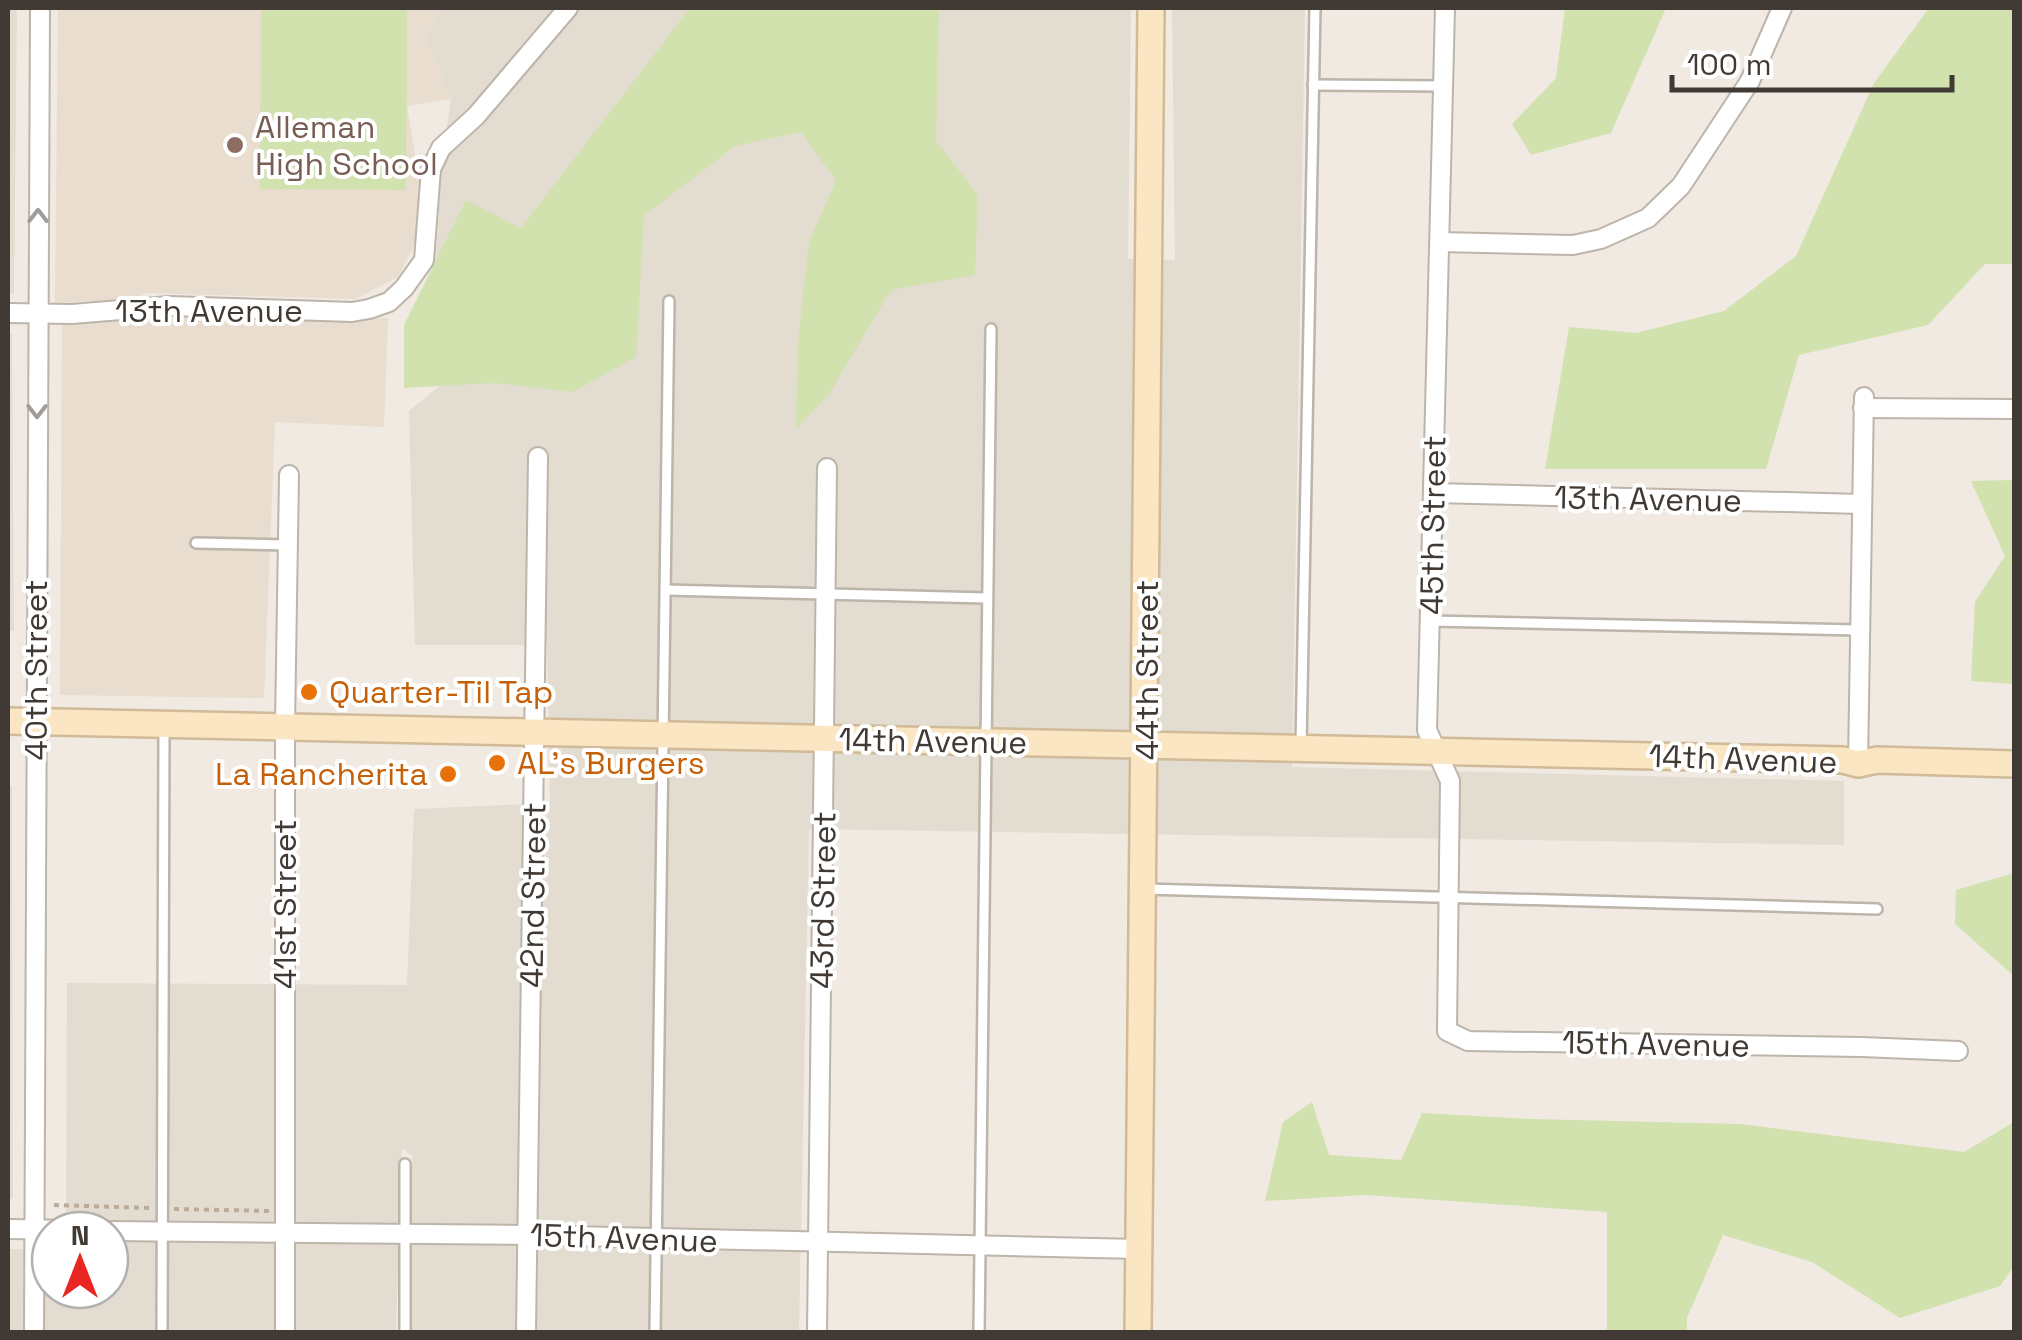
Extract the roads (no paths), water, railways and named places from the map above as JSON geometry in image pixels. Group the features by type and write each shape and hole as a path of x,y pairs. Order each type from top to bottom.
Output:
{"street":[{"name":"40th Street","path":"34,1210 40,8"},
{"name":"13th Avenue","path":"8,313 169,306 352,312 389,302 424,260 431,169 436,156 476,116 568,8"},
{"name":"44th Street","path":"1138,1332 1151,8"},
{"name":"45th Street","path":"1444,8 1427,730 1450,781 1446,1024 1451,1035"},
{"path":"1440,242 1573,245 1601,239 1648,218 1682,186 1750,80 1782,8"},
{"path":"1858,764 1864,403 2014,409"},
{"name":"42nd Street","path":"526,1332 538,457"},
{"name":"43rd Street","path":"817,1332 827,468"},
{"name":"41st Street","path":"285,1332 289,475"},
{"name":"13th Avenue","path":"1434,493 1861,504"},
{"name":"14th Avenue","path":"8,721 1301,747 1842,760 1858,764 1877,760 2014,764"},
{"name":"15th Avenue","path":"1451,1035 1468,1042 1862,1047 1958,1052"},
{"name":"15th Avenue","path":"130,1231 1138,1249"}],"lane":[{"path":"1301,747 1315,8"},
{"path":"1313,85 1443,86"},
{"path":"654,1332 669,301"},
{"path":"979,1332 991,329"},
{"path":"196,543 288,544"},
{"path":"667,590 987,598"},
{"path":"1431,621 1858,630"},
{"path":"162,1332 164,724"},
{"path":"1145,889 1878,909"},
{"path":"405,1164 405,1332"}],"place":[{"name":"Alleman High School","path":"235,145"},
{"name":"Quarter-Til Tap","path":"309,692"},
{"name":"AL’s Burgers","path":"497,763"},
{"name":"La Rancherita","path":"448,774"}]}
